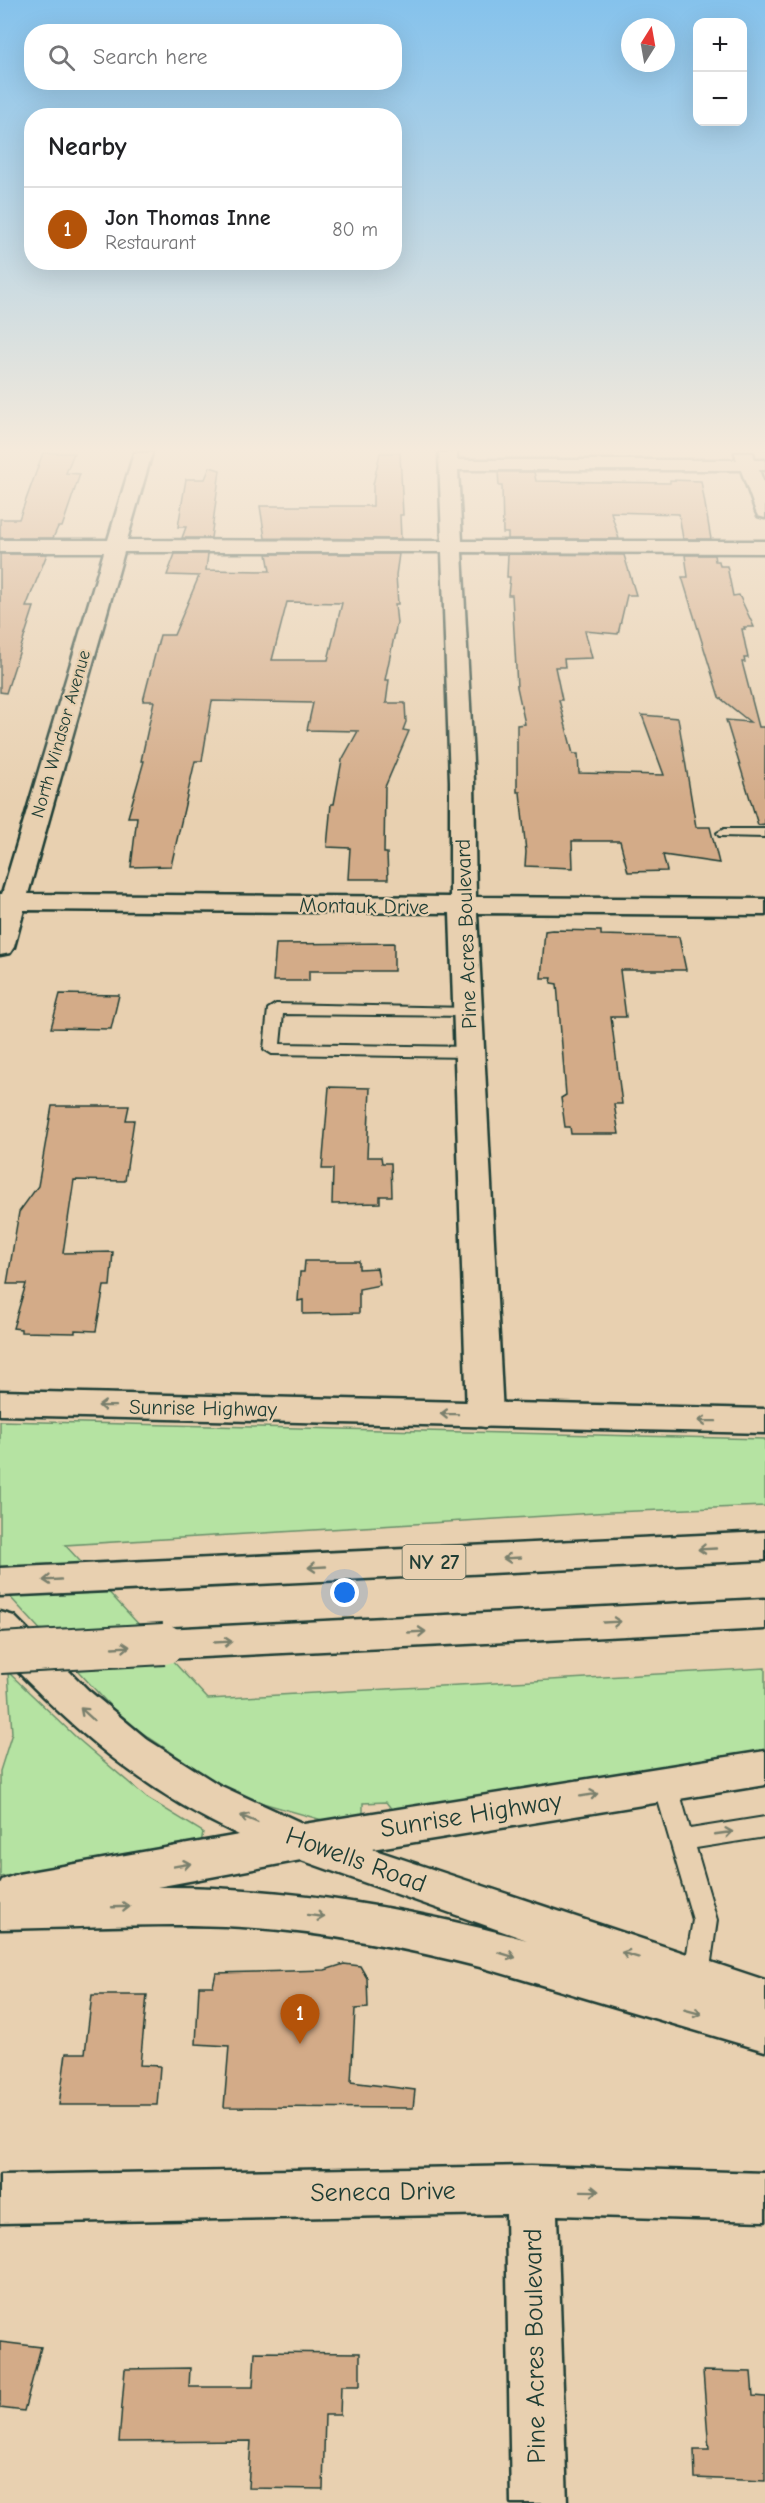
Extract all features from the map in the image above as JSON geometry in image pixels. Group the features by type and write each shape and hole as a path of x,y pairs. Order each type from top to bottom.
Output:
{"main road":[{"name":"North Windsor Avenue","path":"0,947 6,902 108,570"},
{"name":"Pine Acres Boulevard","path":"453,570 462,781 463,907 485,1415"},
{"name":"Montauk Drive","path":"6,902 463,907 765,907"},
{"name":"Sunrise Highway","path":"0,1403 765,1421"},
{"name":"NY 27","path":"0,1582 765,1546"},
{"path":"0,1653 765,1614"},
{"name":"Howells Road","path":"0,1628 86,1714 154,1767 225,1809 303,1842 542,1927 696,1975 765,2001"},
{"name":"Sunrise Highway","path":"0,1896 303,1842 765,1768"},
{"path":"0,1910 196,1906 236,1907 333,1918 446,1939 685,2010 765,2030"},
{"name":"Pine Acres Boulevard","path":"531,2190 539,2503"},
{"name":"Seneca Drive","path":"0,2199 531,2190 765,2197"}],"lane":[{"path":"724,833 765,833"},
{"path":"468,1013 276,1009 272,1049 470,1052"},
{"path":"665,1783 705,1920 696,1975"},
{"path":"682,1840 765,1827"}],"green space":[{"path":"0,1421 765,1439 765,1506 611,1512 65,1545 208,1699 765,1668 765,1754 393,1811 386,1802 363,1803 363,1818 322,1820 235,1795 123,1720 0,1586"},
{"path":"8,1672 78,1739 147,1798 203,1832 201,1843 0,1877 0,1771 12,1733"}],"building":[{"path":"0,570 41,570 26,607 34,607 6,693 0,692"},
{"path":"169,570 397,570 398,604 395,604 397,623 385,680 389,680 386,703 405,703 406,722 403,730 409,731 385,787 384,853 387,853 388,879 348,879 350,848 327,847 331,804 334,804 342,760 358,731 307,730 313,703 212,701 202,761 195,761 171,866 131,867 137,817 128,817 144,761 141,761 154,701 143,701 160,635 174,635 199,576 167,575","holes":["287,602 342,603 328,660 272,660"]},
{"path":"507,570 628,570 636,595 627,595 618,634 585,631 592,658 564,659 565,667 555,667 562,700 559,700 573,754 578,754 579,773 664,775 642,715 678,718 696,827 710,827 719,863 663,855 667,871 628,872 620,841 572,841 573,868 525,866 526,852 520,792 517,792 517,725 525,724 517,687 512,595 508,595 510,577 507,577"},
{"path":"687,570 728,570 733,596 739,595 754,627 742,629 748,658 744,658 745,662 742,662 759,727 765,727 765,824 758,825 726,720 750,722 719,697 682,577 688,577"},
{"path":"545,931 601,931 601,935 679,937 686,970 620,970 626,1017 611,1017 622,1104 614,1104 619,1134 571,1134 570,1127 565,1127 561,1098 566,1095 557,984 551,983 552,978 541,978"},
{"path":"394,943 394,971 309,971 309,981 273,981 276,944"},
{"path":"60,994 119,995 111,1029 51,1028"},
{"path":"329,1087 370,1088 367,1157 381,1157 382,1163 391,1163 392,1196 380,1196 380,1203 332,1204 333,1169 322,1169"},
{"path":"52,1106 129,1106 126,1120 134,1120 125,1181 74,1180 63,1253 113,1252 110,1286 104,1286 96,1331 21,1332 21,1329 13,1328 26,1284 7,1284 19,1212 38,1186"},
{"path":"305,1261 359,1261 359,1269 377,1268 380,1285 359,1289 359,1313 303,1314 303,1300 298,1301 300,1272 304,1272"},
{"path":"344,1964 360,1966 367,1978 368,2008 355,2009 351,2082 415,2090 413,2108 224,2107 229,2046 196,2044 199,1986 213,1986 216,1973 325,1970"},
{"path":"92,1995 147,1995 140,2065 160,2066 157,2105 59,2105 66,2053 85,2053"},
{"path":"0,2342 41,2347 24,2411 0,2408"},
{"path":"255,2352 360,2353 360,2386 341,2386 340,2415 325,2415 323,2489 248,2488 251,2441 119,2442 125,2369 190,2368 189,2387 253,2387"},
{"path":"703,2371 751,2372 753,2396 765,2397 765,2481 695,2478 694,2450 709,2450"}],"place":[{"name":"Jon Thomas Inne","path":"300,2044"}]}
